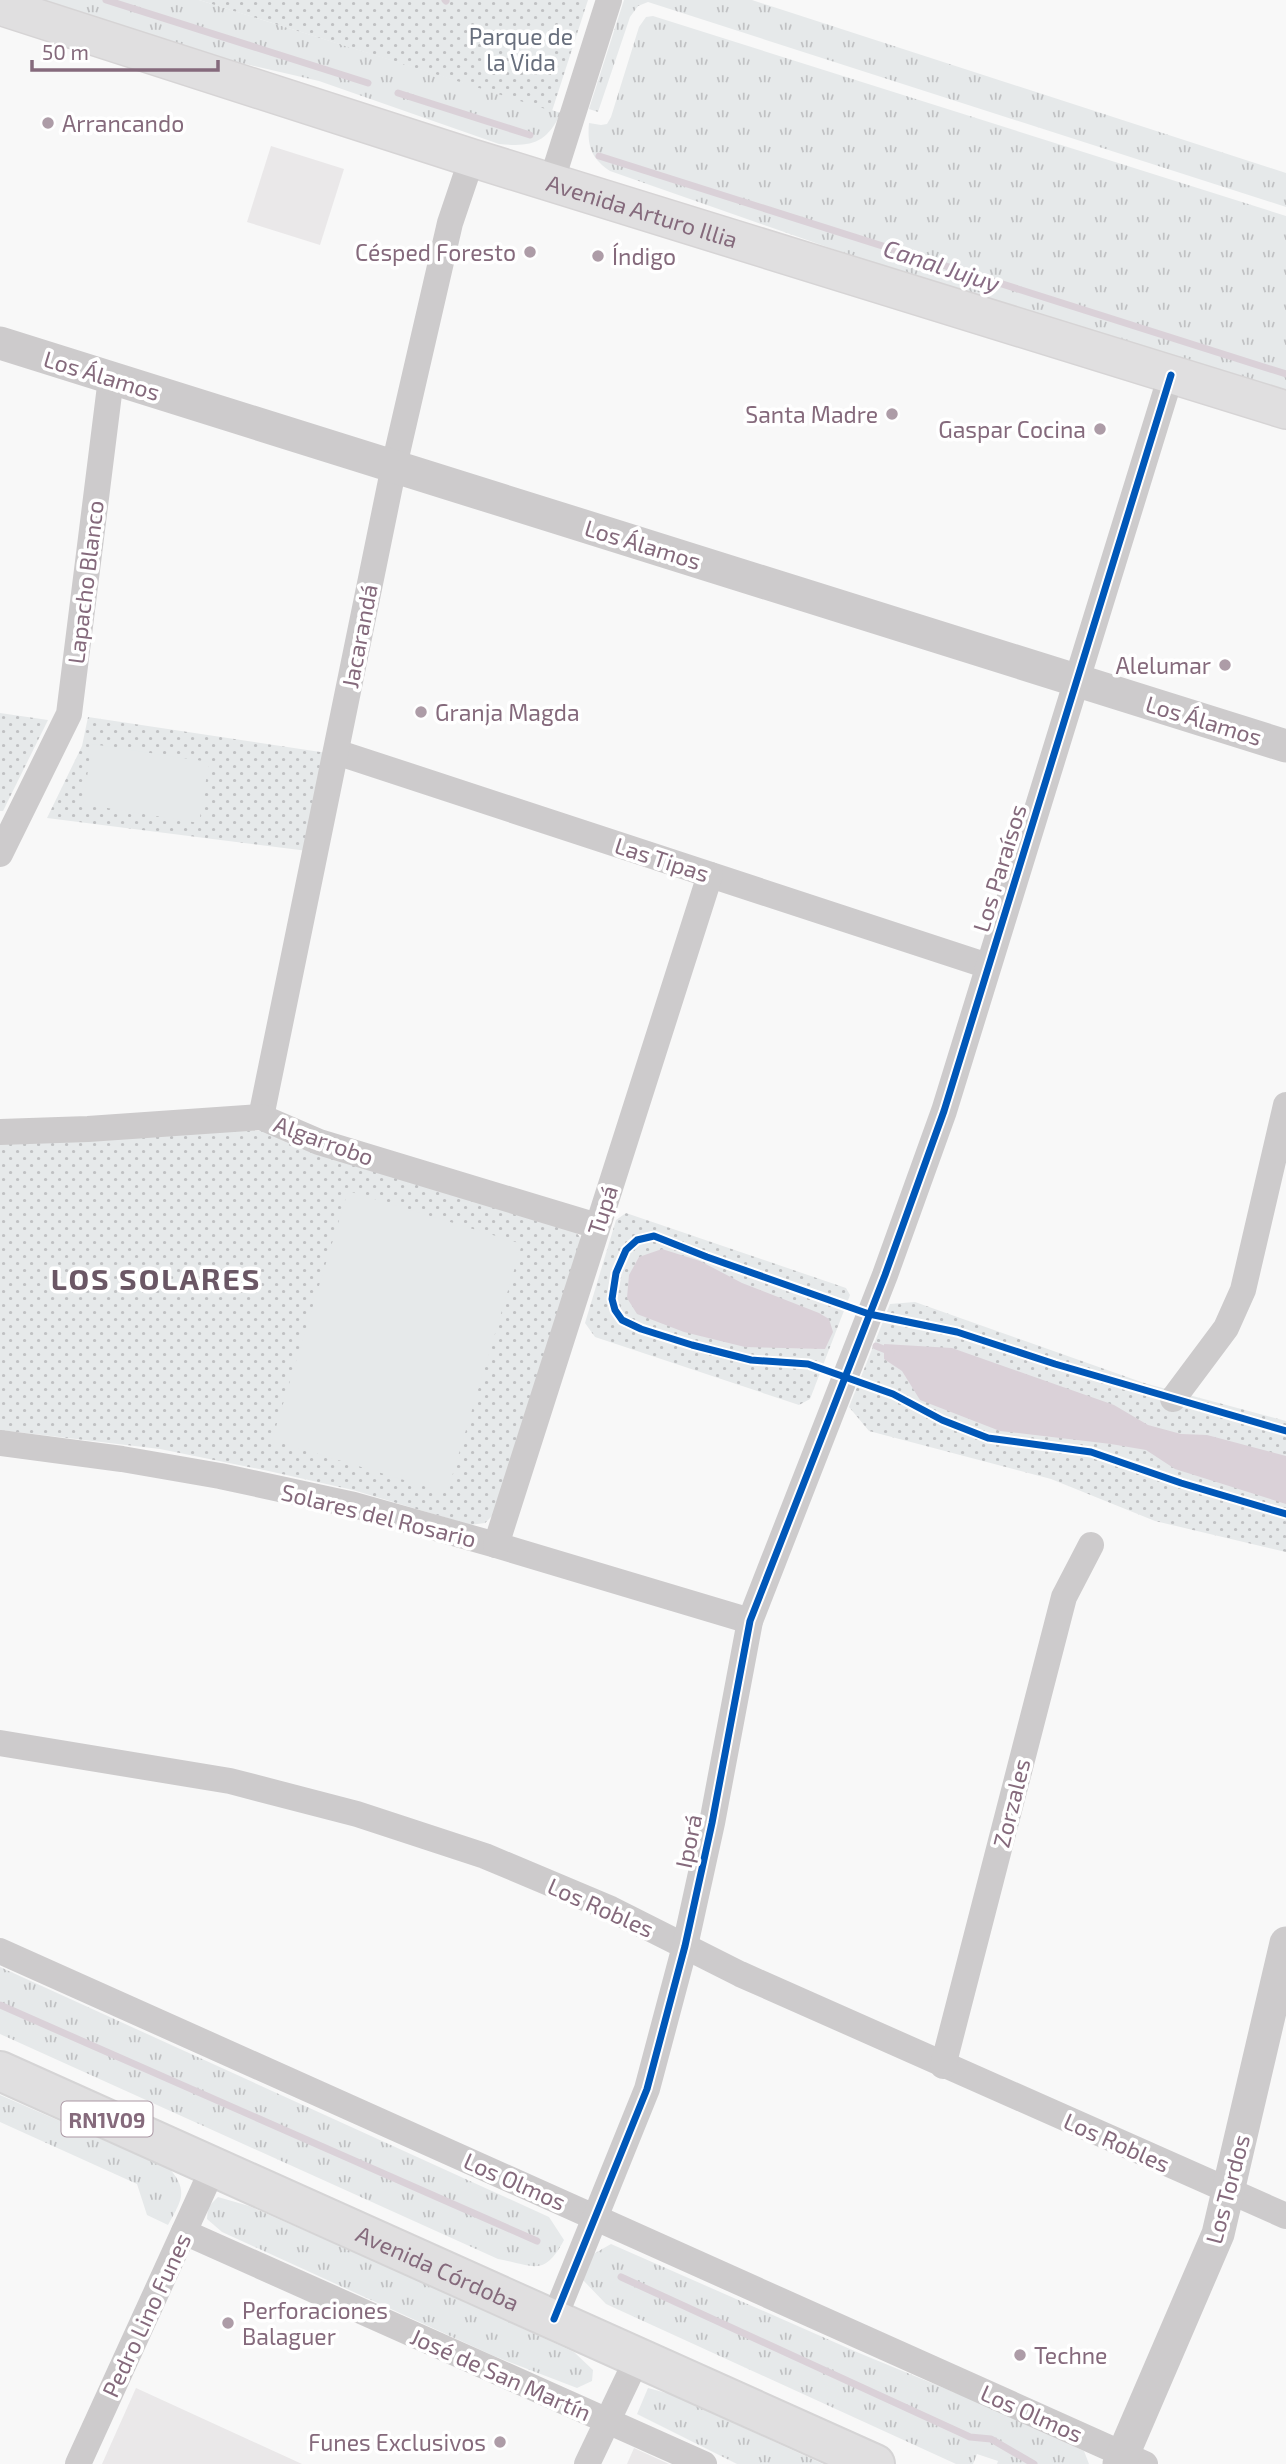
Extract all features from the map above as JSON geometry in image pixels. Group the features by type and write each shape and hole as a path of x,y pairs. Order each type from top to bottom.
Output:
{"main road":[{"name":"Avenida Arturo Illia","path":"0,6 551,183 1286,410"},
{"name":"Avenida Córdoba","path":"0,2071 875,2464"}],"street":[{"path":"551,183 610,0"},
{"name":"Jacarandá","path":"261,1117 394,466 450,223 472,158"},
{"name":"Los Álamos","path":"0,343 1286,746"},
{"name":"Los Paraísos","path":"848,1367 885,1275 944,1111 1171,374"},
{"name":"Lapacho Blanco","path":"0,854 69,715 111,378"},
{"name":"Las Tipas","path":"336,751 988,966"},
{"name":"Tupá","path":"496,1545 710,875"},
{"path":"1173,1399 1226,1328 1243,1290 1286,1105"},
{"name":"Algarrobo","path":"0,1132 261,1117 319,1143 597,1226"},
{"name":"Iporá","path":"554,2319 647,2089 685,1946 712,1824 750,1621 848,1367"},
{"name":"Solares del Rosario","path":"0,1443 220,1476 354,1506 496,1545 750,1621"},
{"name":"Zorzales","path":"943,2066 1063,1597 1091,1545"},
{"name":"Los Robles","path":"0,1743 230,1781 357,1814 485,1856 611,1909 740,1974 943,2066 1286,2216"},
{"name":"Los Tordos","path":"1129,2461 1218,2234 1286,1942"},
{"name":"Los Olmos","path":"0,1951 594,2217 1129,2461"},
{"name":"Pedro Lino Funes","path":"78,2464 214,2166"},
{"name":"José de San Martín","path":"184,2232 704,2464"},
{"path":"587,2464 638,2357"}],"shaded area":[{"path":"271,146 344,169 320,245 247,222"},
{"path":"662,1249 700,1261 742,1283 829,1319 833,1332 825,1349 745,1347 684,1332 637,1314 627,1298 629,1275 639,1257"},
{"path":"884,1344 952,1348 1114,1405 1148,1425 1181,1434 1207,1435 1286,1456 1286,1504 1175,1469 1146,1450 1000,1431 920,1400 902,1371 884,1359"},
{"path":"136,2388 302,2464 102,2464"},
{"path":"634,2448 669,2464 627,2464"}],"green space":[{"path":"38,0 199,0 561,113 549,131 536,141 520,145 499,144 319,81 232,61"},
{"name":"Parque de la Vida","path":"199,0 588,0 552,111"},
{"path":"624,0 752,0 1286,173 1286,207 648,2 638,6 630,17 598,112 589,109"},
{"path":"653,16 1286,216 1286,393 870,262 610,171 594,156 589,138 589,123 607,124 639,27 646,17"},
{"path":"0,713 48,720 3,811 0,811"},
{"path":"88,717 327,753 308,851 47,818 82,746"},
{"path":"92,744 209,762 199,823 83,804"},
{"path":"231,1130 263,1131 573,1229 580,1237 580,1249 497,1511 485,1523 470,1525 353,1490 160,1449 0,1430 0,1143"},
{"path":"348,1191 522,1244 447,1493 272,1440"},
{"path":"626,1213 846,1288 850,1295 810,1399 799,1405 595,1337 585,1323 616,1220"},
{"path":"915,1302 1144,1383 1286,1421 1286,1552 1155,1521 1051,1479 869,1431 849,1407 890,1304"},
{"path":"0,1967 549,2217 564,2240 557,2252 544,2264 530,2266 498,2259 0,2034"},
{"path":"0,2095 170,2169 180,2184 181,2197 168,2225 147,2215 137,2184 0,2122"},
{"path":"218,2197 249,2206 574,2352 593,2370 592,2381 577,2388 494,2356 222,2232 207,2219 208,2207"},
{"path":"611,2244 859,2353 997,2410 1084,2451 1089,2464 997,2464 998,2461 977,2454 973,2464 956,2464 606,2304 582,2279 590,2256"},
{"path":"648,2388 670,2394 823,2464 737,2464 637,2414"}],"waterway":[{"name":"Canal Jujuy","path":"106,0 368,83"},
{"name":"Canal Jujuy","path":"398,93 530,135"},
{"name":"Canal Jujuy","path":"599,156 1286,374"},
{"path":"876,1346 891,1352"},
{"path":"0,2005 537,2241"},
{"path":"621,2277 970,2437 991,2439 1034,2464"}],"cycle path":[{"path":"554,2319 647,2089 685,1946 712,1823 750,1621 885,1275 944,1111 1171,375"},
{"path":"1286,1431 1055,1364 957,1332 869,1314 654,1236 637,1240 626,1250 616,1273 612,1299 615,1310 622,1320 641,1329 751,1360 808,1364 893,1394 942,1420 988,1438 1091,1452 1181,1483 1286,1514"}],"place":[{"name":"Arrancando","path":"48,123"},
{"name":"Césped Foresto","path":"530,252"},
{"name":"Índigo","path":"598,256"},
{"name":"Santa Madre","path":"892,414"},
{"name":"Gaspar Cocina","path":"1100,429"},
{"name":"Alelumar","path":"1225,665"},
{"name":"Granja Magda","path":"421,712"},
{"name":"Perforaciones Balaguer","path":"228,2323"},
{"name":"Techne","path":"1020,2355"},
{"name":"Funes Exclusivos","path":"500,2442"}],"district":[{"name":"LOS SOLARES","path":"156,1278"}]}
